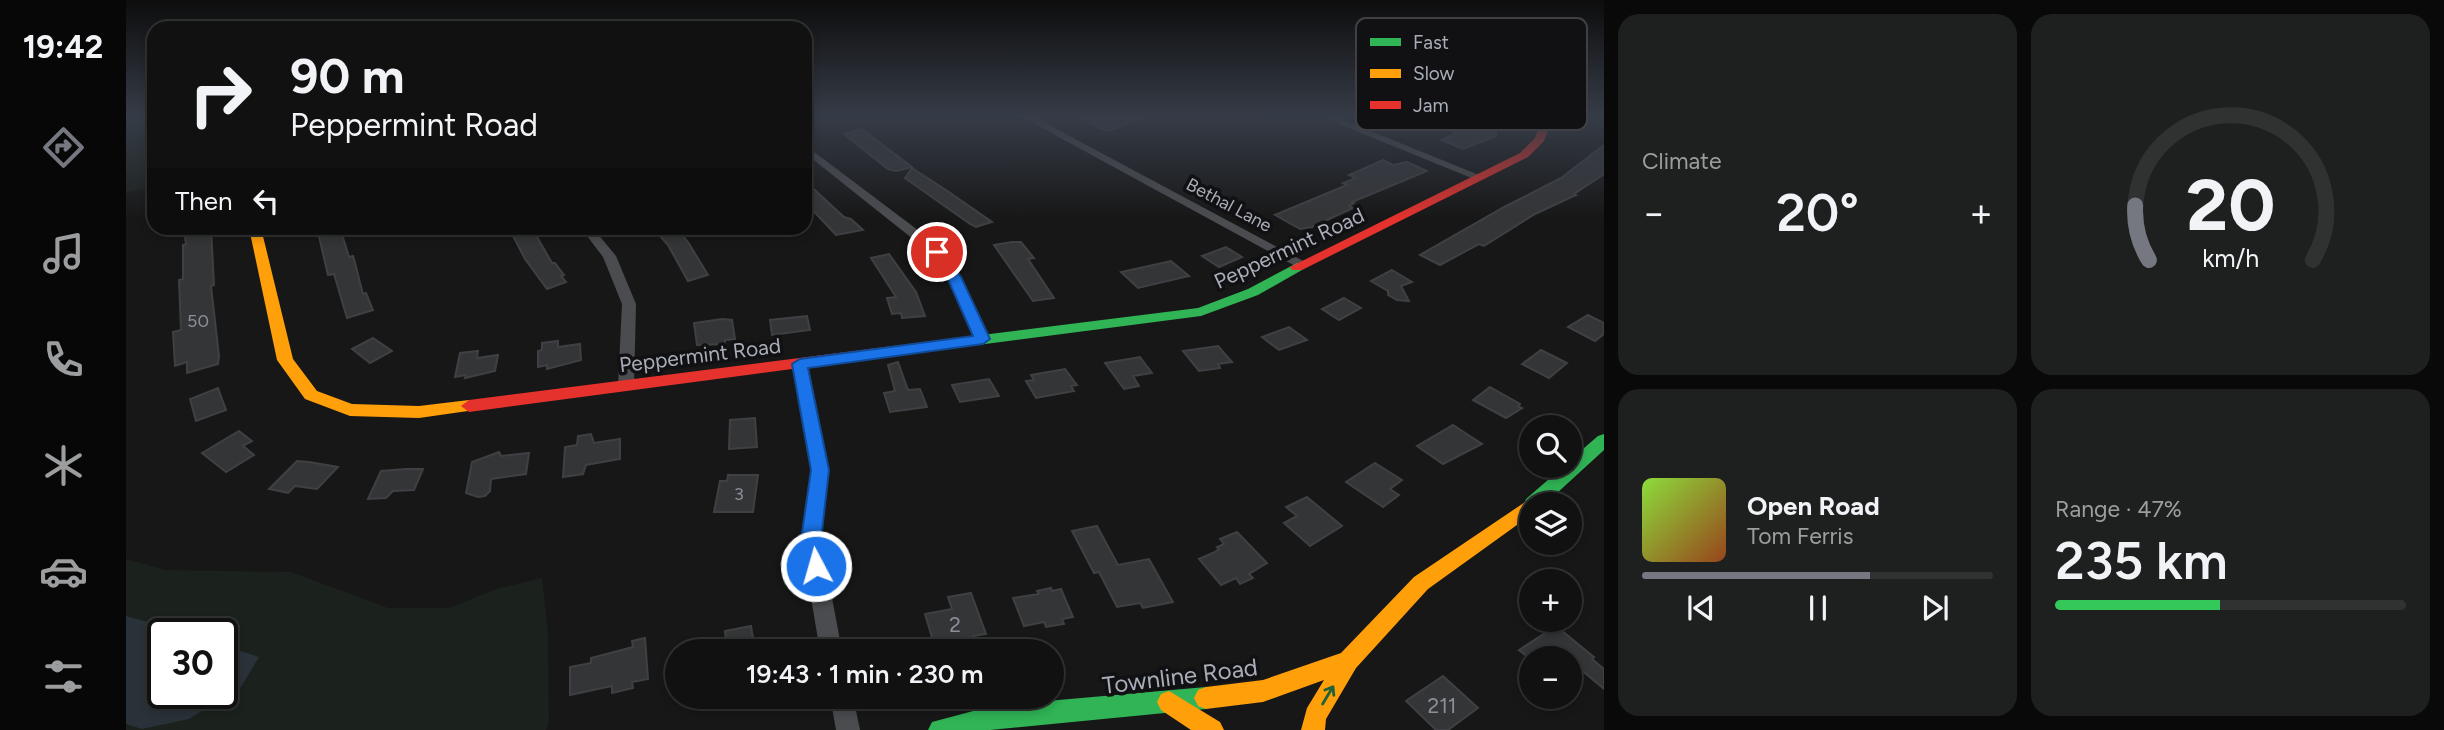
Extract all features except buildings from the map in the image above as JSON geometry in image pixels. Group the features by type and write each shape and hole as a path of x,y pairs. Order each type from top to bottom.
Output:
{"street":[{"name":"Bethal Lane","path":"1091,151 1302,264"},
{"path":"1413,151 1478,177"},
{"name":"Peppermint Road","path":"257,235 285,360 311,395 350,410 419,412 1201,312 1253,292 1302,264 1378,229 1528,151"},
{"path":"812,154 937,252 954,277 983,339"},
{"path":"592,235 609,256 629,304 626,386"},
{"path":"800,364 820,470 811,540 829,639"},
{"name":"Townline Road","path":"1546,492 1604,440"},
{"name":"Townline Road","path":"940,730 992,718 1263,691 1348,661 1421,583 1519,514"},
{"path":"1313,730 1315,716 1348,661"},
{"path":"1169,702 1212,730"},
{"path":"844,709 848,730"}],"shaded area":[{"path":"126,151 147,151 147,188 126,193"},
{"path":"126,559 166,570 291,572 388,608 449,608 496,589 542,578 548,633 549,721 546,730 126,730"},
{"path":"126,616 147,622 147,709 205,709 189,719 142,729 126,724"},
{"path":"238,650 259,657 238,689"}],"traffic: fast":[{"path":"870,354 1201,312 1253,292 1297,267"},
{"path":"1546,492 1604,440"},
{"path":"940,730 992,718 1206,698"}],"traffic: slow":[{"path":"257,235 285,360 311,395 350,410 419,412 469,406"},
{"path":"1206,698 1263,691 1348,661 1421,583 1519,514"},
{"path":"1313,730 1315,716 1348,661"},
{"path":"1169,702 1212,730"}],"traffic: jam":[{"path":"1297,267 1528,151"},
{"path":"469,406 870,354"}],"route":[{"path":"816,566 811,540 820,470 800,364 983,339 954,277 937,252"}]}
